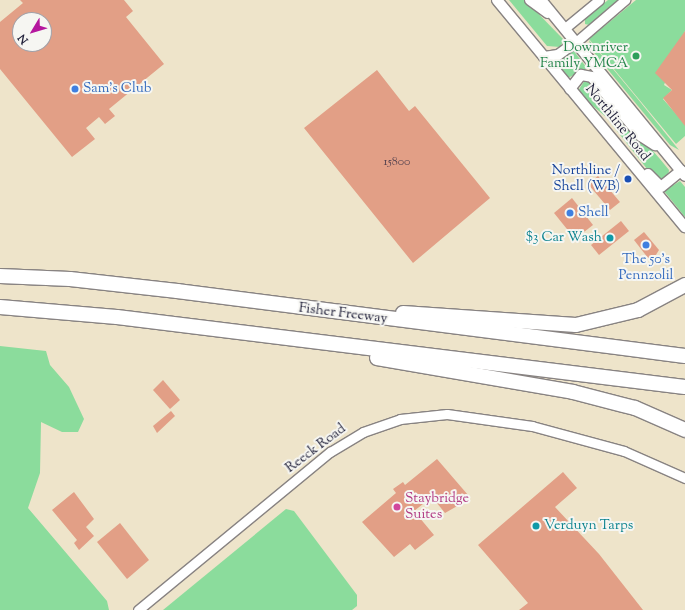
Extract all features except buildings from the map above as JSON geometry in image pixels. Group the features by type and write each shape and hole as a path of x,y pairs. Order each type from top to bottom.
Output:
{"highway":[{"name":"Fisher Freeway","path":"0,276 70,279 685,356"},
{"path":"344,314 409,312 526,324 576,325 638,310 685,284"},
{"path":"0,307 110,316 685,387"},
{"path":"337,344 377,358 573,392 635,408 685,430"}],"main road":[{"name":"Northline Road","path":"497,0 685,227"},
{"path":"530,0 558,20"},
{"name":"Northline Road","path":"541,0 683,174"},
{"path":"544,57 558,55 576,42"},
{"path":"570,89 581,75 592,77 641,136 666,153"},
{"path":"591,114 605,122 662,187 683,174"}],"street":[{"path":"565,28 599,0"},
{"path":"576,42 625,0"},
{"name":"Reeck Road","path":"138,610 335,449 363,432 400,419 447,414 532,426 624,451 685,478"}],"green space":[{"path":"509,0 525,0 564,40 560,47 547,46"},
{"path":"608,0 618,0 589,25 585,24 585,19"},
{"name":"Downriver Family YMCA","path":"636,0 685,0 685,31 664,85 672,90 663,99 685,124 685,136 676,144 589,39"},
{"path":"589,40 679,150 670,145 591,49"},
{"path":"573,50 587,68 568,78 555,61"},
{"path":"585,80 590,80 660,159 669,170 668,177 659,181 655,179 606,117 587,101 578,91"},
{"path":"680,181 685,187 685,217 664,191"},
{"path":"0,346 46,351 50,365 69,387 84,419 78,432 62,432 41,422 40,473 28,508 107,601 109,610 0,610"},
{"path":"286,509 294,511 357,595 357,606 352,610 163,610"}],"place":[{"name":"Downriver Family YMCA","path":"636,56"},
{"name":"Sam's Club","path":"75,89"},
{"name":"Northline / Shell (WB)","path":"628,179"},
{"name":"Shell","path":"570,213"},
{"name":"$3 Car Wash","path":"610,238"},
{"name":"The 50's Pennzolil","path":"646,245"},
{"name":"Staybridge Suites","path":"397,507"},
{"name":"Verduyn Tarps","path":"536,526"}]}
